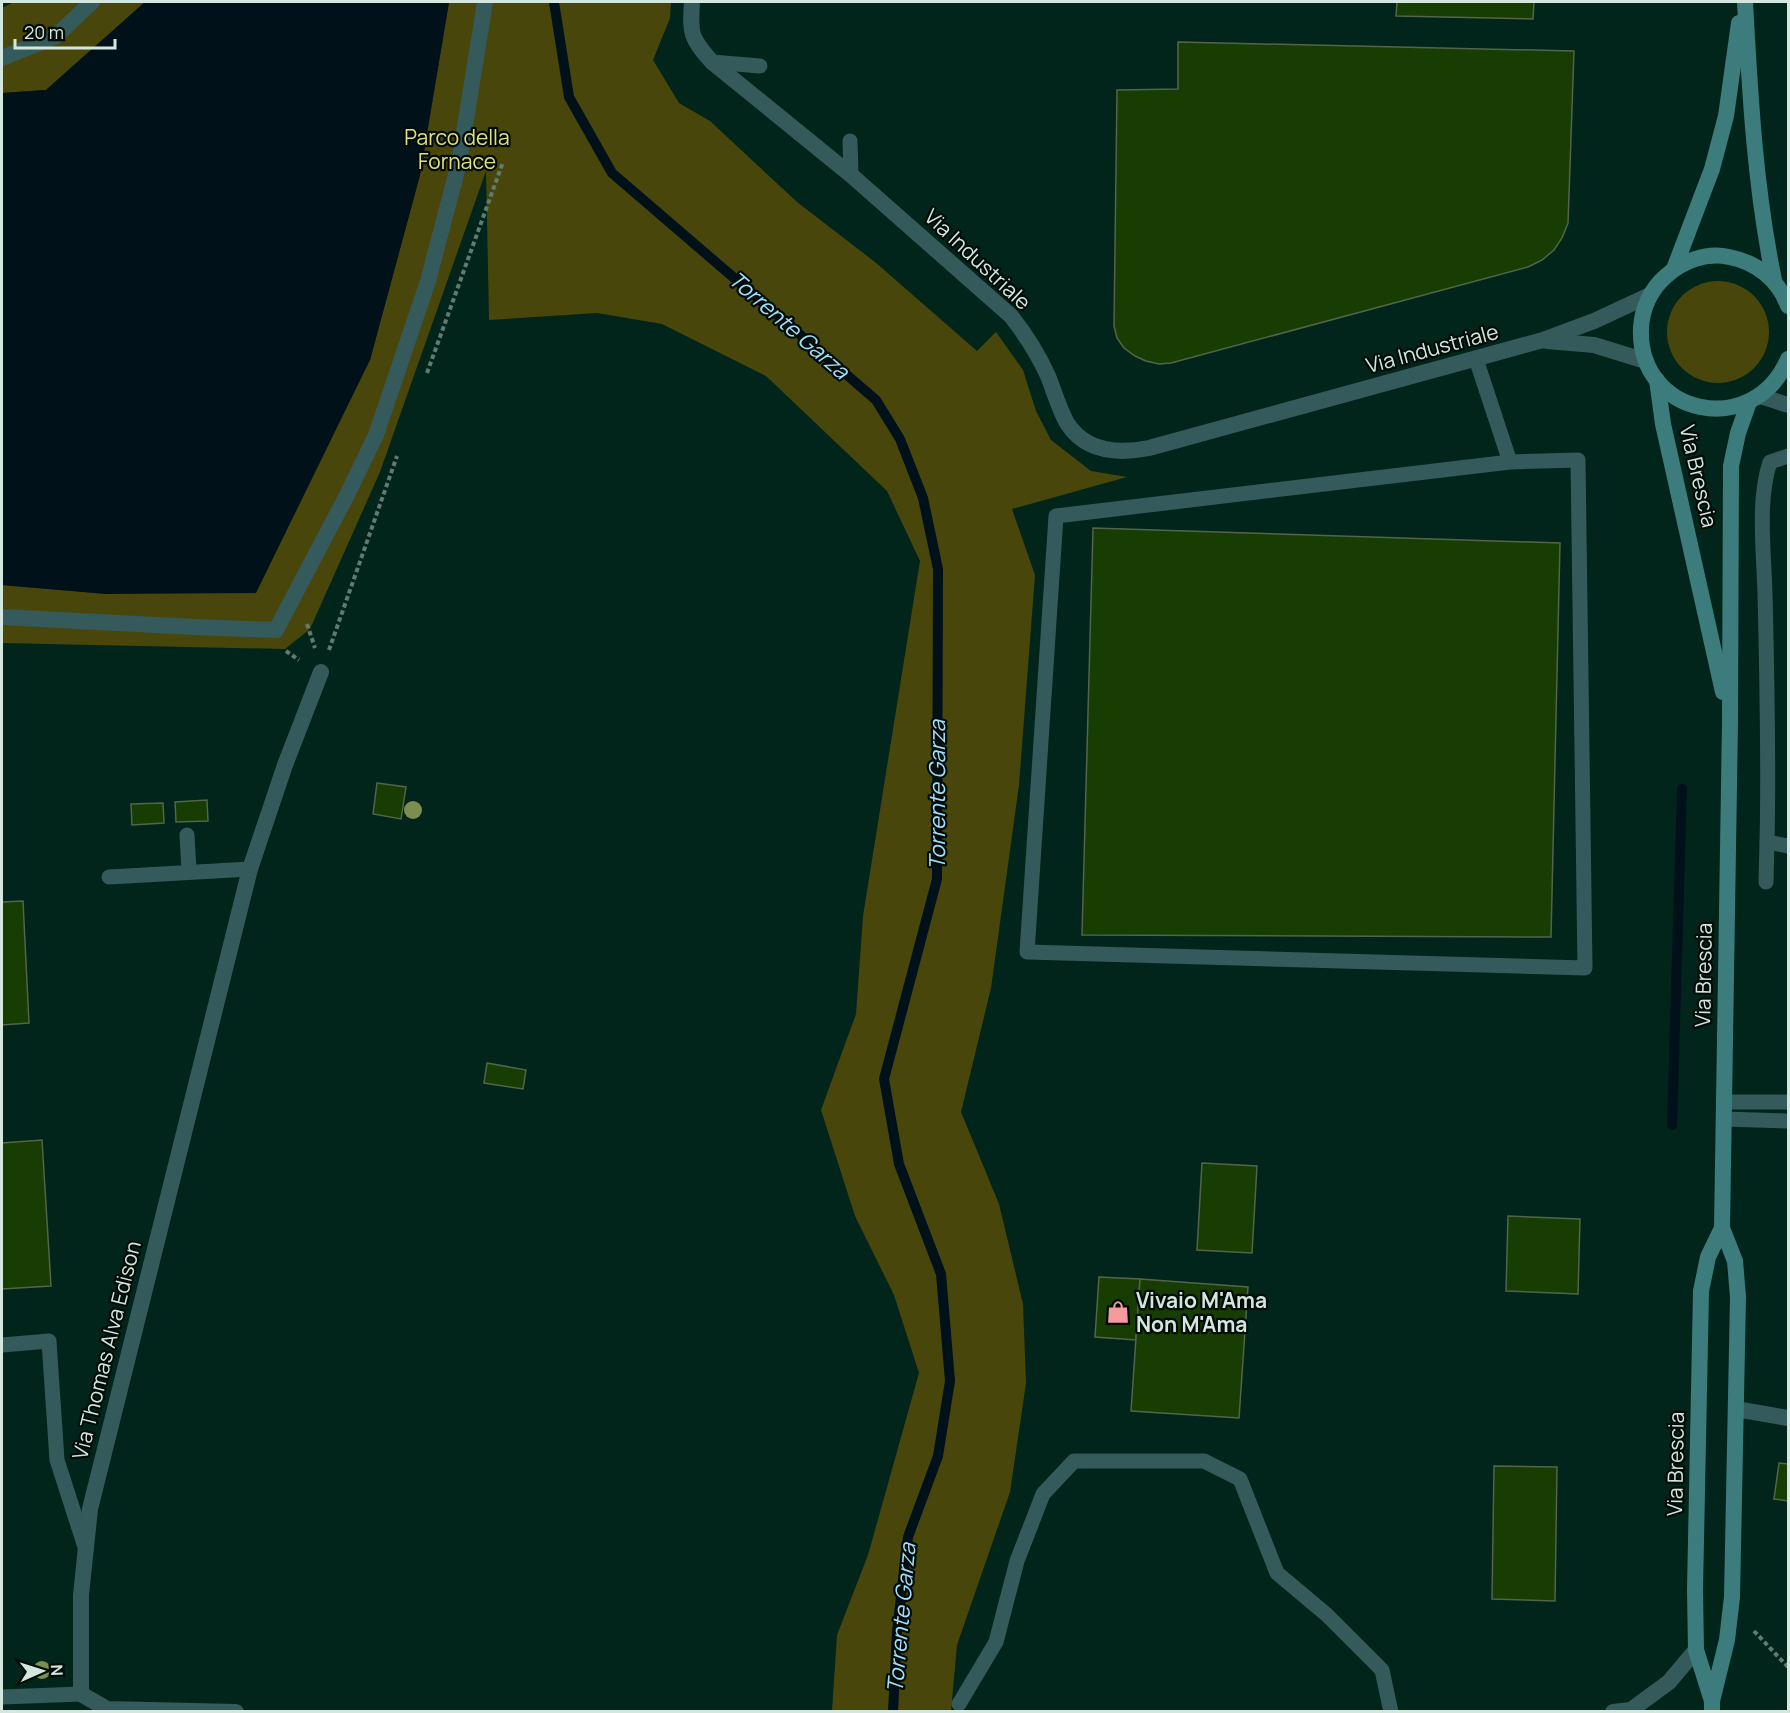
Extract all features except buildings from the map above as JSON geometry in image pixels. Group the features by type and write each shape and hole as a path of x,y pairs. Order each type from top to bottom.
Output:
{"main road":[{"name":"Via Brescia","path":"1674,268 1712,169 1726,116 1744,2"},
{"name":"Via Brescia","path":"1744,2 1761,216 1774,280"},
{"name":"Via Brescia","path":"1788,306 1774,280 1760,268 1744,260 1726,256 1708,256 1690,260 1674,268 1650,295 1642,316 1641,339 1646,361 1658,381 1672,395 1690,404 1710,409 1730,408 1754,399 1773,385 1784,370 1788,358"},
{"name":"Via Brescia","path":"1658,381 1663,424 1730,722"},
{"name":"Via Brescia","path":"1712,1706 1727,1640 1732,1597 1738,1297 1735,1261 1722,1228 1730,722 1731,466 1738,433 1754,399"},
{"name":"Via Brescia","path":"1712,1706 1696,1650 1695,1590 1701,1291 1708,1257 1722,1228"}],"street":[{"path":"2,58 56,36 92,2"},
{"path":"2,617 276,630 376,435 424,292 459,163 485,2"},
{"name":"Via Industriale","path":"692,2 691,25 695,43 712,62 851,175 1011,316 1032,344 1067,423 1078,436 1110,452 1128,452 1149,448 1543,340 1594,321 1650,295"},
{"name":"Via Industriale","path":"1543,340 1594,345 1646,361"},
{"path":"1754,399 1788,405"},
{"name":"Via Thomas Alva Edison","path":"81,1694 81,1595 90,1509 250,869 285,765 321,672"},
{"path":"1736,1409 1788,1418"},
{"path":"1613,1712 1633,1711 1669,1682 1696,1650"},
{"path":"81,1694 107,1709 236,1712"}],"lane":[{"path":"712,62 760,66"},
{"path":"850,141 851,175"},
{"path":"1476,359 1510,462"},
{"path":"1766,882 1770,757 1764,480 1770,462 1788,456"},
{"path":"1578,460 1585,968 1027,952 1056,516 1510,462 1578,460"},
{"path":"187,835 189,871"},
{"path":"1767,842 1788,846"},
{"path":"109,877 250,869"},
{"path":"1724,1102 1788,1102"},
{"path":"1724,1119 1788,1121"},
{"path":"2,1345 49,1341 57,1460 86,1548"},
{"path":"959,1704 996,1642 1017,1561 1043,1494 1074,1461 1204,1461 1240,1479 1277,1573 1326,1614 1382,1670 1391,1712"},
{"path":"2,1697 81,1694"}],"path":[{"path":"1732,1597 1746,1623 1788,1667"}],"green space":[{"path":"14,2 145,2 46,90 2,93 2,8"},
{"name":"Parco della Fornace","path":"449,2 671,2 670,18 653,60 679,103 710,121 797,202 875,262 977,351 996,332 1023,370 1036,411 1051,440 1091,471 1127,477 1012,509 1035,575 1019,785 991,988 961,1112 999,1204 1023,1304 1026,1383 1010,1492 957,1645 951,1711 832,1711 837,1635 868,1555 919,1373 894,1295 855,1216 821,1110 856,1014 863,916 920,561 887,491 766,376 662,324 597,313 489,320 486,171 380,472 310,629 285,649 2,643 2,585 107,594 370,360 420,175"},
{"path":"1718,281 1738,285 1754,296 1765,312 1769,332 1765,352 1754,368 1738,379 1718,383 1698,379 1682,368 1671,352 1667,332 1671,312 1682,296 1698,285"}],"water":[{"path":"145,2 449,2 420,175 370,360 256,593 107,594 2,585 2,93 46,90"}],"waterway":[{"name":"Torrente Garza","path":"554,2 569,97 612,173 876,400 900,439 923,498 938,569 937,879 884,1079 899,1164 941,1274 950,1381 938,1456 908,1537 897,1631 893,1712"},
{"path":"1672,1125 1682,789"}],"place":[{"name":"Vivaio M'Ama Non M'Ama","path":"1118,1312"}]}
